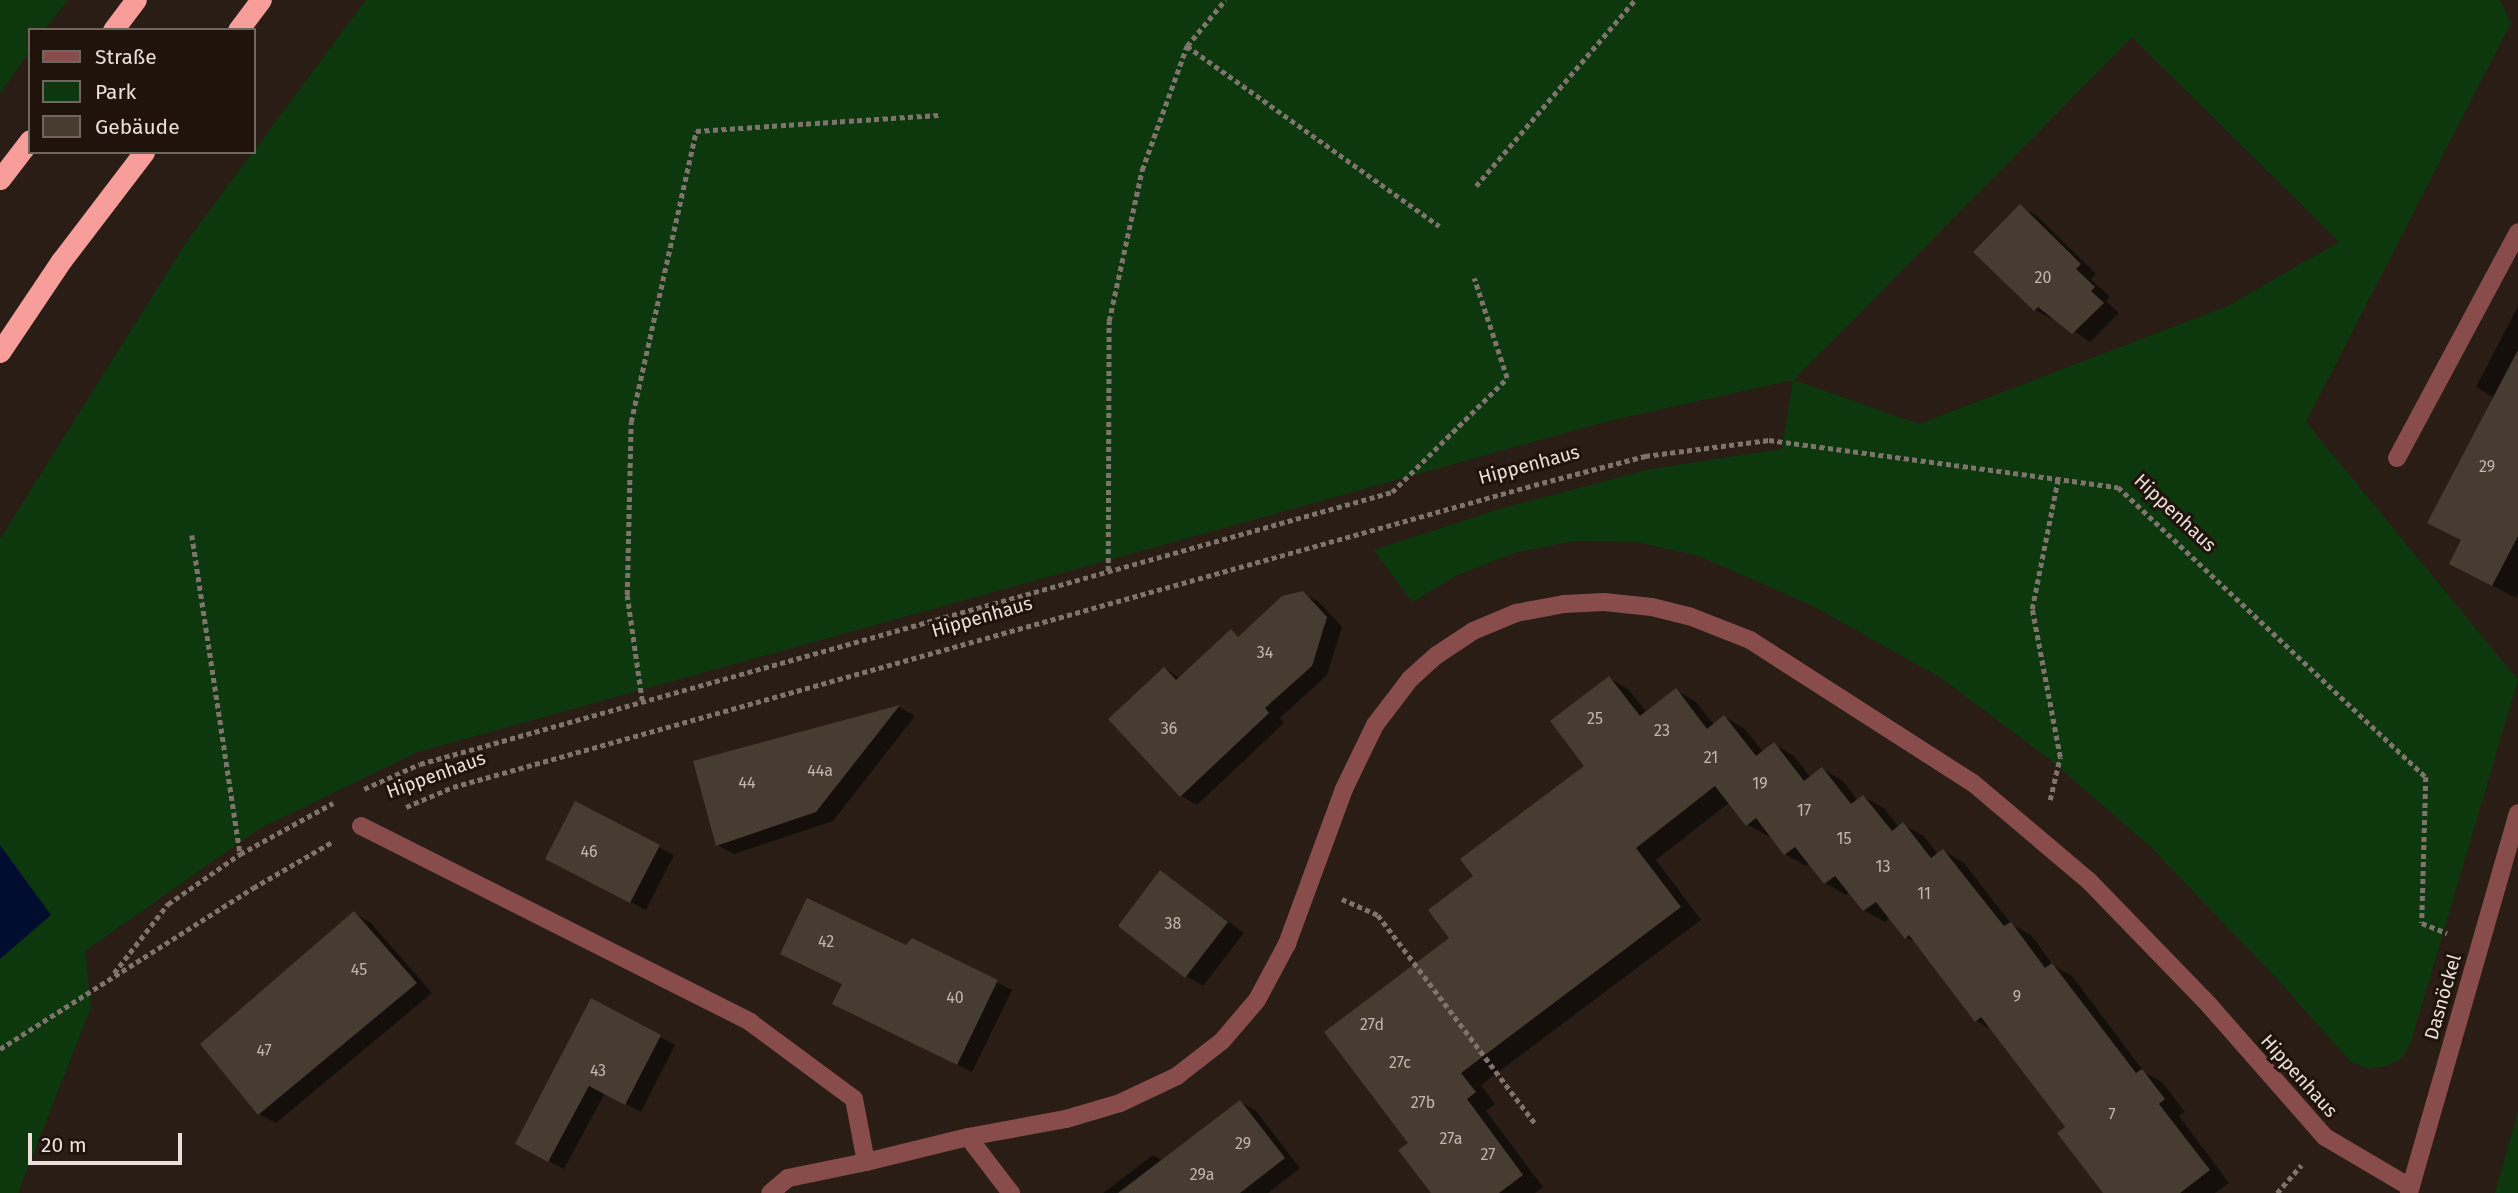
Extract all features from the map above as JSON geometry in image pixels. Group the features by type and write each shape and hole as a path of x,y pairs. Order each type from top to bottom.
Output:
{"highway":[{"path":"115,28 136,0"},
{"path":"240,28 261,0"},
{"path":"0,179 28,143"},
{"path":"0,352 61,261 142,154"}],"street":[{"path":"2397,458 2518,232"},
{"name":"Hippenhaus","path":"770,1193 789,1178 968,1137 1066,1119 1120,1103 1177,1076 1222,1041 1257,1000 1287,944 1345,789 1375,725 1410,679 1437,655 1473,631 1516,613 1564,604 1604,602 1652,607 1689,615 1750,640 1973,783 2090,881 2181,976 2325,1137 2409,1190"},
{"name":"Dasnöckel","path":"2409,1190 2518,813"},
{"path":"361,826 750,1023 854,1099 866,1162"},
{"path":"968,1137 1011,1193"}],"path":[{"path":"1108,570 1110,321 1142,170 1187,47 1225,0"},
{"path":"1476,186 1635,0"},
{"path":"1187,47 1439,226"},
{"path":"642,701 626,595 631,422 696,131 938,115"},
{"path":"352,794 420,764 1392,492 1507,378 1474,278"},
{"name":"Hippenhaus","path":"0,1049 253,888 361,826 453,787 1645,456 1769,440 2118,487 2426,777 2422,923 2480,946"},
{"path":"2040,838 2060,757 2032,609 2058,479"},
{"path":"192,535 240,854"},
{"path":"111,977 167,904 240,854 341,799"},
{"path":"1311,885 1378,915 1535,1124"}],"green space":[{"path":"0,0 68,0 46,28 28,28 28,53 0,94"},
{"path":"366,0 2500,0 2511,23 2306,422 2518,680 2410,1045 2400,1060 2386,1066 2370,1069 2351,1062 2277,979 2151,847 2048,758 1941,678 1815,607 1699,556 1636,542 1575,541 1514,553 1458,575 1412,602 1374,550 1503,508 1651,469 1782,449 1793,380 1609,421 418,752 259,829 85,951 91,1007 18,1193 0,1193 0,539 189,238 251,154 256,154 256,148","holes":["2132,37 2339,242 2228,306 1919,424 1794,380"]},
{"path":"2518,1111 2518,1193 2495,1193"}],"water":[{"path":"0,845 51,915 0,959"}],"building":[{"path":"2020,204 2081,264 2076,269 2095,287 2091,291 2104,303 2072,334 2038,307 2034,311 1973,252"},
{"path":"2518,350 2518,536 2492,586 2449,564 2461,540 2427,523"},
{"path":"1303,591 1327,617 1312,666 1265,708 1269,713 1180,797 1108,719 1164,667 1176,680 1231,629 1238,637 1282,596"},
{"path":"1609,676 1640,716 1676,688 1707,729 1724,715 1756,756 1774,742 1804,781 1822,767 1851,804 1863,795 1892,831 1903,822 1931,858 1943,849 2004,926 2011,922 2045,968 2052,963 2136,1073 2142,1069 2165,1099 2159,1104 2210,1170 2180,1193 2103,1193 2057,1133 2065,1127 1981,1017 1975,1022 1909,935 1905,939 1876,902 1863,911 1835,876 1824,884 1795,847 1784,855 1756,818 1746,826 1715,786 1636,848 1681,907 1461,1073 1476,1092 1467,1099 1523,1175 1499,1193 1431,1193 1398,1150 1408,1143 1324,1032 1449,938 1428,910 1473,876 1460,859 1584,766 1550,721"},
{"path":"900,705 816,812 716,846 693,761"},
{"path":"575,801 660,845 630,903 545,859"},
{"path":"1160,870 1228,922 1185,978 1118,926"},
{"path":"807,898 906,945 912,938 998,980 957,1065 832,1004 842,984 780,954"},
{"path":"354,911 417,983 258,1115 200,1044"},
{"path":"591,998 661,1035 625,1105 589,1086 548,1162 515,1144"},
{"path":"1240,1100 1285,1158 1240,1193 1118,1193"}]}
